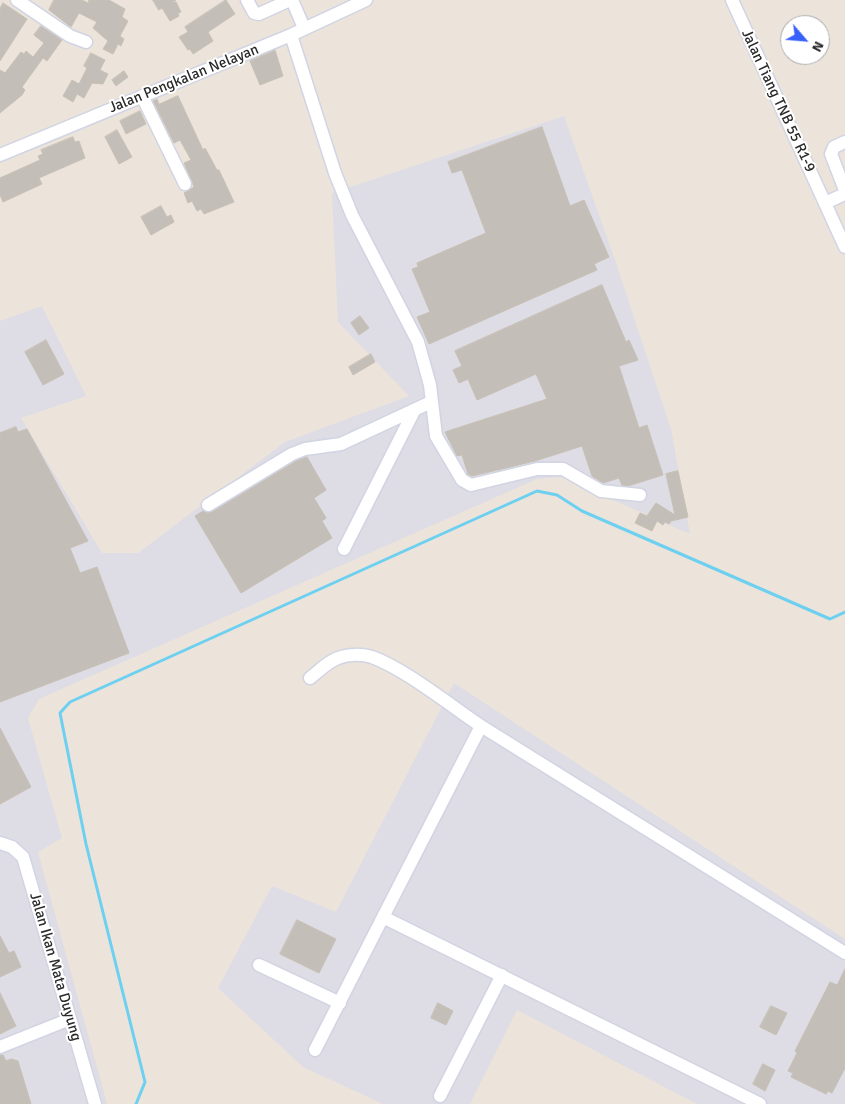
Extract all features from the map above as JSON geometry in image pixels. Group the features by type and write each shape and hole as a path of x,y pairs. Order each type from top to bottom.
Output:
{"street":[{"path":"17,0 70,36 86,42"},
{"path":"247,0 252,11 259,14 291,0 304,28"},
{"name":"Jalan Pengkalan Nelayan","path":"0,155 291,35 366,0"},
{"name":"Jalan Tiang TNB 55 R1-9","path":"732,0 845,247"},
{"path":"291,35 335,173 352,215 418,342 430,385 436,436 441,448 462,480 471,485 537,469 563,469 601,491 640,495"},
{"path":"142,96 185,184"},
{"path":"825,203 845,192 831,154 834,147 845,142"},
{"path":"208,505 292,454 305,449 341,444 431,402"},
{"path":"344,548 414,411"},
{"path":"310,678 338,658 356,655 373,657 845,952"},
{"path":"316,1050 481,726"},
{"name":"Jalan Ikan Mata Duyung","path":"0,843 12,847 23,858 95,1104"},
{"path":"383,917 760,1104"},
{"path":"259,965 340,1002"},
{"path":"440,1096 502,975"},
{"path":"0,1047 70,1019"}],"shaded area":[{"path":"564,116 615,260 671,429 690,534 561,477 537,479 39,699 28,718 62,838 38,852 107,1104 0,1104 0,321 42,306 86,396 21,418 102,553 138,553 285,442 409,396 338,322 332,193"},
{"path":"454,683 845,939 845,1104 697,1104 517,1010 470,1104 383,1104 303,1067 218,988 272,886 336,912"}],"building":[{"path":"54,0 82,0 88,3 89,0 109,0 125,9 122,17 128,21 120,36 124,39 121,46 118,44 113,54 103,49 108,41 93,28 97,22 79,13 71,27 49,10"},
{"path":"153,0 176,0 172,2 176,2 181,12 178,13 179,16 170,21 162,8 159,10"},
{"path":"226,0 235,14 208,32 213,41 193,54 179,37 188,32 185,27"},
{"path":"3,3 27,19 0,61 0,9"},
{"path":"41,26 62,40 47,61 43,58 22,87 25,90 22,95 0,113 0,70 5,73 21,52 24,54 26,51 33,57 44,43 34,35"},
{"path":"275,50 283,76 260,85 250,61"},
{"path":"91,53 105,60 100,70 108,74 103,84 92,83 84,98 77,94 73,102 63,96 72,80 79,84 87,68 84,66"},
{"path":"124,71 128,77 116,86 112,80"},
{"path":"178,96 203,150 205,148 217,170 219,170 234,202 204,214 201,209 197,211 192,201 188,203 184,193 194,187 184,163 191,160 180,140 174,143 153,101 157,99 159,104"},
{"path":"140,111 146,124 126,134 120,121"},
{"path":"542,127 570,206 584,200 609,257 594,264 597,270 429,344 417,317 430,312 412,269 418,267 417,263 486,233 462,170 452,173 448,162"},
{"path":"117,130 132,157 119,164 105,137"},
{"path":"73,137 75,142 79,141 85,158 39,178 42,184 3,202 0,195 0,178 40,160 38,156 43,154 41,150"},
{"path":"161,206 167,217 171,215 174,222 151,235 141,217"},
{"path":"602,285 626,342 629,340 638,360 619,366 639,428 647,425 663,475 628,486 622,485 619,478 603,483 592,476 582,446 535,461 472,476 468,474 462,455 457,456 445,432 547,399 536,374 477,400 468,379 459,383 453,370 462,366 455,351"},
{"path":"360,316 369,328 359,335 351,323"},
{"path":"46,340 64,374 43,385 25,352"},
{"path":"371,354 375,362 353,375 349,367"},
{"path":"16,427 18,432 27,429 88,541 70,548 80,573 97,567 129,653 0,702 0,433"},
{"path":"307,457 326,490 314,498 326,518 322,521 332,538 241,593 195,516 203,511 212,512 296,461"},
{"path":"678,471 688,517 671,521 669,524 665,522 663,525 657,521 652,531 635,523 640,513 647,516 656,503 675,515 666,474"},
{"path":"0,728 31,787 0,804"},
{"path":"297,920 336,939 319,973 280,954"},
{"path":"0,936 9,953 14,951 21,967 0,977"},
{"path":"845,969 845,1068 832,1093 828,1091 826,1094 791,1077 793,1073 788,1071 797,1053 795,1051 830,982 837,985"},
{"path":"0,993 16,1026 0,1034"},
{"path":"438,1003 453,1011 446,1025 431,1018"},
{"path":"771,1006 787,1013 776,1035 760,1027"},
{"path":"0,1055 3,1055 6,1061 11,1059 18,1061 31,1104 0,1104"},
{"path":"763,1064 775,1070 765,1091 753,1084"}],"waterway":[{"path":"136,1104 145,1082 86,844 60,713 70,702 537,491 557,495 582,511 830,619 845,612"}]}
